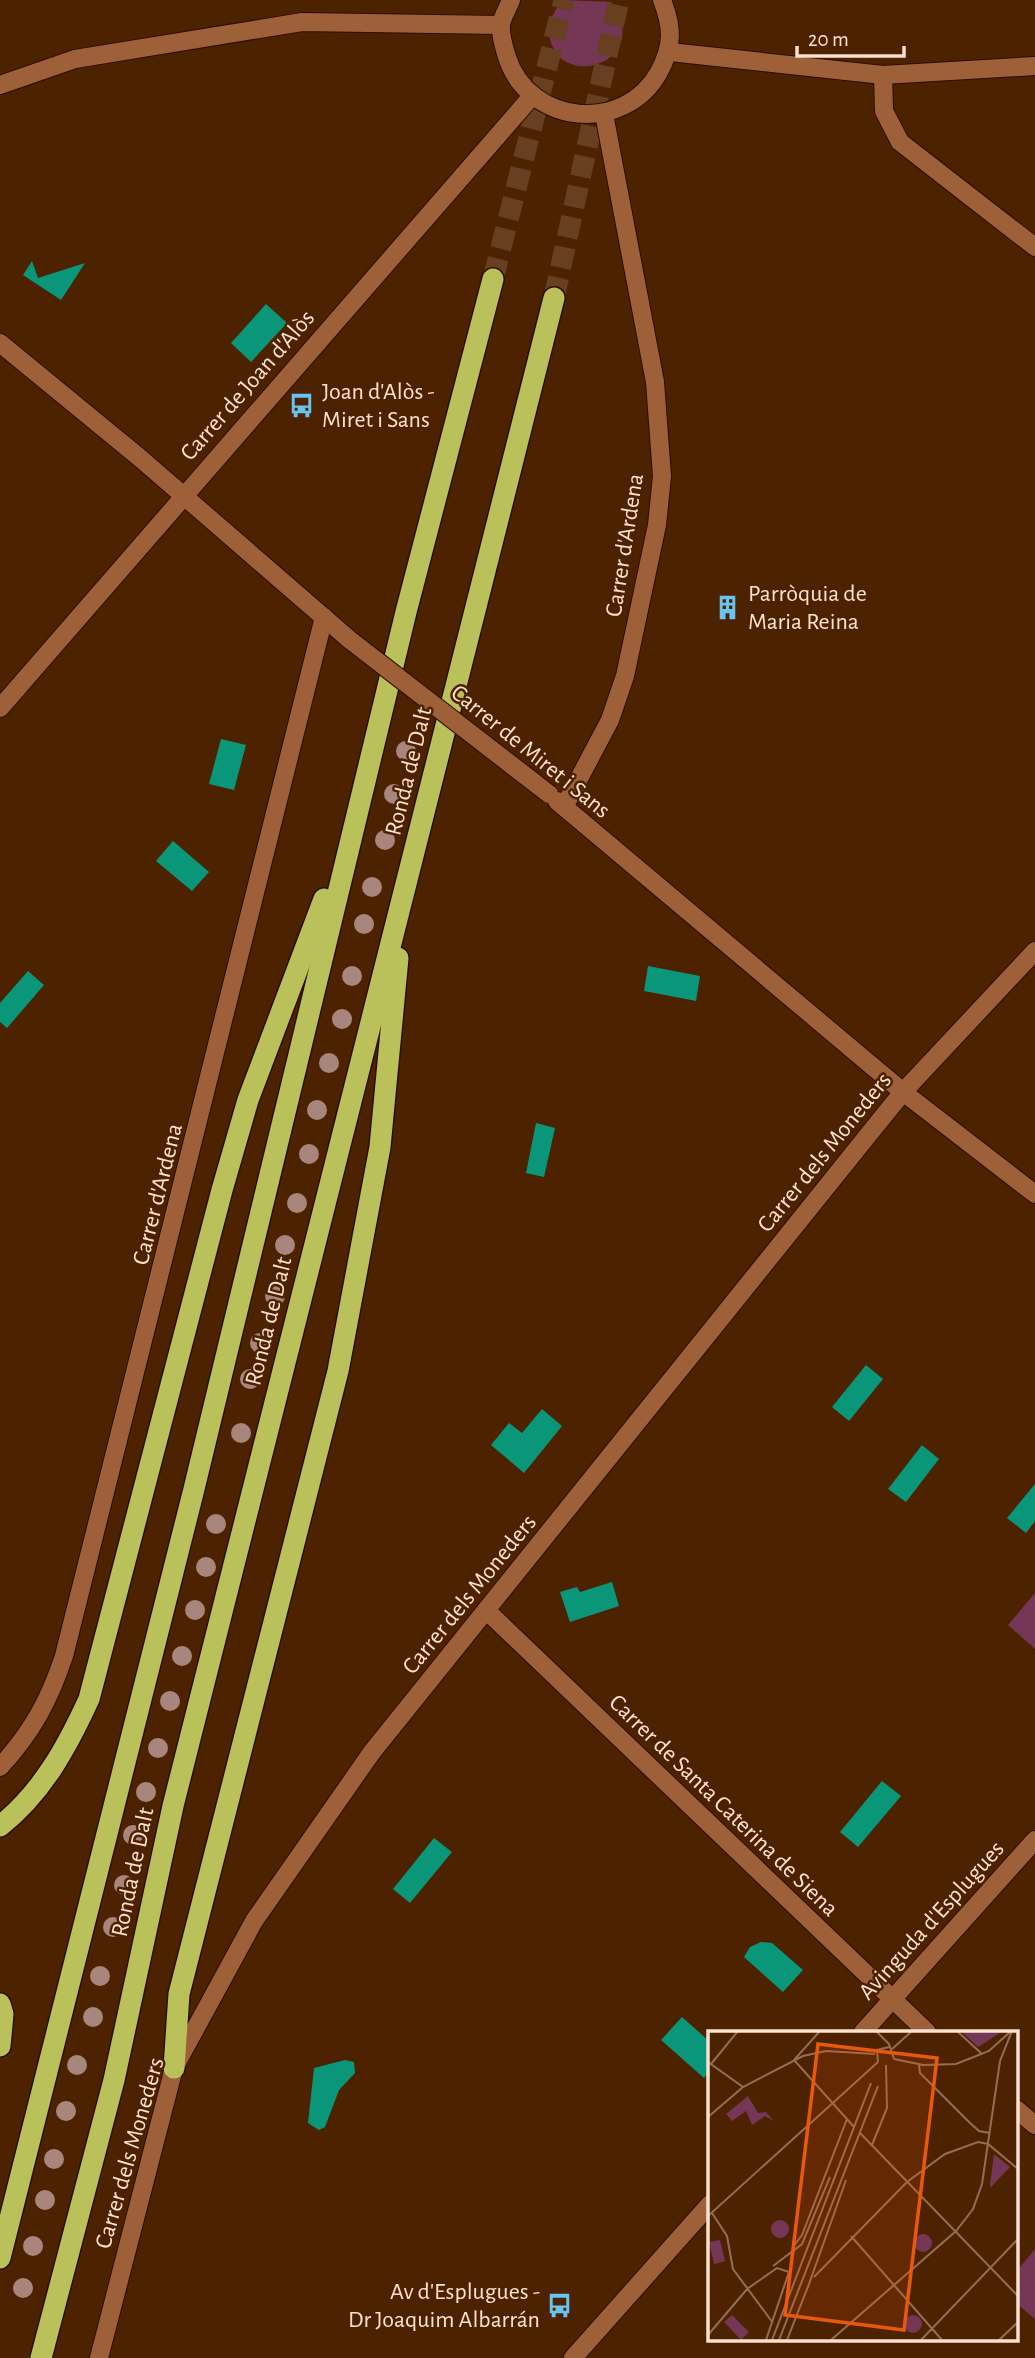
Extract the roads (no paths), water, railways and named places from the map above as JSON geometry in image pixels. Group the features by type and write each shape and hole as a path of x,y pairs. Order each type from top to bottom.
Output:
{"highway":[{"name":"Ronda de Dalt","path":"0,2258 194,1489 357,812 493,279"},
{"name":"Ronda de Dalt","path":"41,2358 114,2080 173,1806 554,298"},
{"path":"0,1826 38,1790 75,1730 89,1699 248,1100 357,812"},
{"path":"174,2068 179,1994 338,1371 380,1147 402,904"},
{"path":"0,2004 3,2014 0,2046"}],"street":[{"path":"511,0 501,25 508,61 518,80 533,95 554,109 579,115 604,114 634,101 652,85 670,52 668,15 662,0"},
{"path":"0,85 75,59 302,22 501,25"},
{"path":"670,52 883,75 1035,66"},
{"path":"883,75 884,111 900,142 1035,247"},
{"name":"Carrer de Joan d'Alòs","path":"0,708 533,95"},
{"name":"Carrer d'Ardena","path":"564,807 610,720 625,676 657,525 662,476 655,382 604,114"},
{"name":"Carrer de Miret i Sans","path":"0,342 183,495 350,640 549,794 903,1092 1035,1194"},
{"name":"Carrer d'Ardena","path":"0,1767 22,1743 49,1700 64,1656 324,617"},
{"name":"Carrer dels Moneders","path":"99,2358 174,2068 254,1921 372,1752 488,1612 903,1092 1035,951"},
{"name":"Carrer de Santa Caterina de Siena","path":"488,1612 891,2001 926,2031"},
{"name":"Avinguda d'Esplugues","path":"864,2031 1035,1840"},
{"path":"1018,2111 1035,2125"},
{"path":"573,2358 708,2205"}],"water":[{"path":"32,261 38,278 85,263 61,300 23,275"},
{"path":"266,304 287,323 251,362 231,343"},
{"path":"221,739 246,745 234,790 209,784"},
{"path":"173,841 209,872 192,891 156,861"},
{"path":"648,966 700,976 696,1001 644,991"},
{"path":"28,971 44,985 7,1028 0,1022 0,1003"},
{"path":"536,1123 555,1128 544,1177 526,1173"},
{"path":"866,1365 883,1379 849,1421 832,1407"},
{"path":"542,1409 562,1426 524,1473 491,1445 509,1423 522,1433"},
{"path":"922,1445 939,1459 906,1502 888,1489"},
{"path":"1035,1484 1035,1521 1026,1533 1007,1518"},
{"path":"612,1582 619,1606 570,1622 560,1592 577,1587 580,1592"},
{"path":"882,1781 901,1796 858,1847 840,1832"},
{"path":"434,1838 452,1852 410,1903 393,1889"},
{"path":"761,1942 772,1943 803,1970 783,1992 744,1957 750,1947"},
{"path":"682,2017 708,2040 708,2073 704,2078 661,2040"},
{"path":"345,2060 354,2062 355,2073 339,2090 325,2127 319,2130 308,2123 314,2068"}],"tunnel":[{"path":"493,279 564,0"},
{"path":"554,298 619,0"}],"place":[{"name":"Joan d'Alòs - Miret i Sans","path":"302,405"},
{"name":"Parròquia de Maria Reina","path":"728,607"},
{"name":"Av d'Esplugues - Dr Joaquim Albarrán","path":"560,2305"}]}
